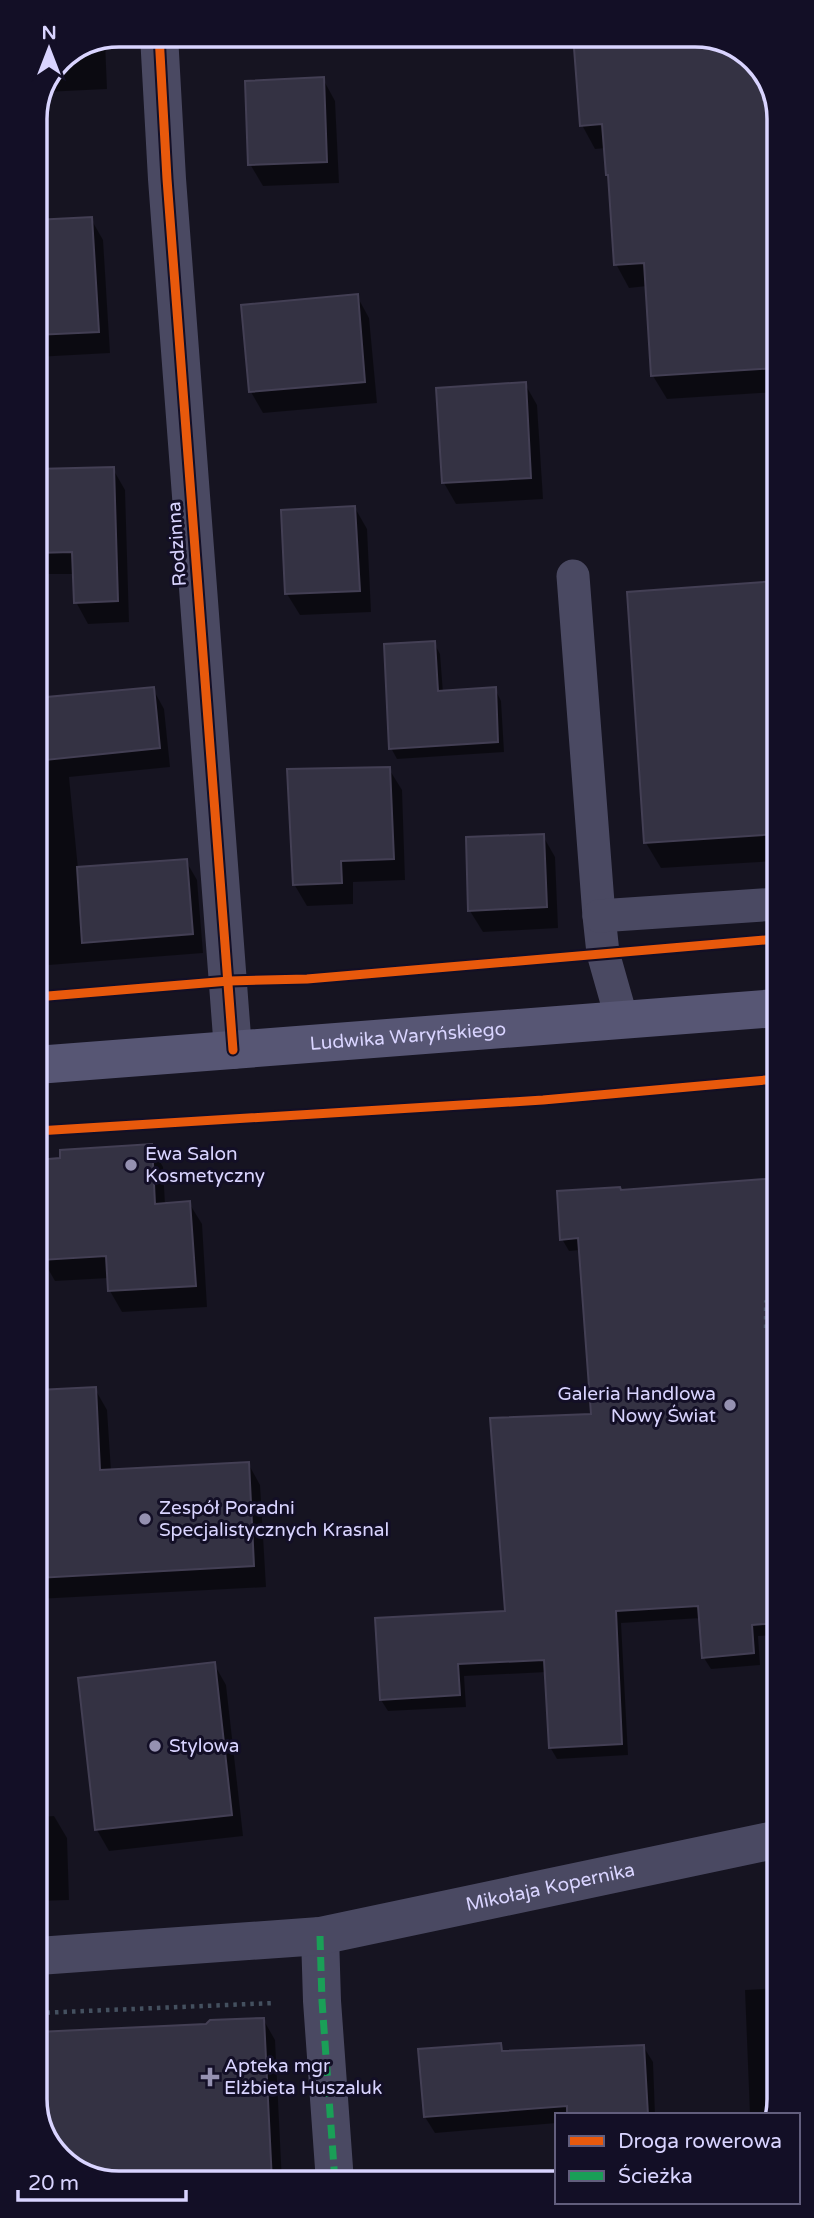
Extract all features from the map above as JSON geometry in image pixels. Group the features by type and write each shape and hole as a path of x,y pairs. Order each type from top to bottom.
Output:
{"main road":[{"name":"Ludwika Waryńskiego","path":"47,1064 767,1008"}],"street":[{"name":"Rodzinna","path":"160,47 167,179 233,1050"},
{"name":"Mikołaja Kopernika","path":"47,1955 320,1936 767,1842"},
{"path":"320,1936 334,2171"}],"lane":[{"path":"573,576 598,916 603,953 622,1020"},
{"path":"598,916 767,905"}],"path":[{"path":"766,1328 767,1302"}],"building":[{"path":"574,47 700,47 731,57 755,79 764,101 767,119 767,369 651,376 644,263 614,265 602,124 580,126"},
{"path":"324,77 327,162 248,165 245,81"},
{"path":"92,217 99,332 47,334 47,219"},
{"path":"358,294 365,382 249,392 241,305"},
{"path":"526,382 531,478 442,483 436,388"},
{"path":"114,467 118,601 74,603 72,552 47,553 47,469"},
{"path":"355,506 360,591 285,594 281,510"},
{"path":"767,582 767,835 644,843 627,592"},
{"path":"435,641 438,691 496,687 498,742 389,749 384,644"},
{"path":"154,687 160,748 47,760 47,697"},
{"path":"390,767 394,859 341,861 342,883 293,885 287,769"},
{"path":"544,834 547,907 468,911 466,837"},
{"path":"187,859 193,934 82,943 77,867"},
{"path":"152,1144 155,1204 190,1201 196,1286 108,1291 106,1256 47,1260 47,1159 60,1158 60,1150"},
{"path":"767,1179 767,1624 752,1625 754,1653 702,1658 698,1606 616,1611 622,1744 549,1748 544,1660 458,1664 460,1695 380,1700 375,1618 505,1611 490,1418 591,1414 578,1238 560,1240 557,1191 620,1187 621,1190"},
{"name":"Zespół Poradni Specjalistycznych Krasnal","path":"96,1387 100,1470 249,1462 254,1566 47,1577 47,1390"},
{"name":"Stylowa","path":"215,1662 232,1815 95,1830 78,1678"},
{"path":"264,2018 271,2171 114,2171 79,2159 65,2146 57,2135 48,2108 47,2032 206,2024 210,2020"},
{"path":"501,2043 502,2051 644,2045 648,2113 567,2113 567,2106 424,2117 418,2049"}],"marked path":[{"path":"320,1936 334,2171"}],"cycle path":[{"path":"160,47 167,179 233,1050"},
{"path":"47,996 229,981 307,979 767,940"},
{"path":"47,1130 543,1100 767,1080"}],"place":[{"name":"Ewa Salon Kosmetyczny","path":"131,1165"},
{"name":"Galeria Handlowa Nowy Świat","path":"730,1405"},
{"name":"Zespół Poradni Specjalistycznych Krasnal","path":"145,1519"},
{"name":"Stylowa","path":"155,1746"},
{"name":"Apteka mgr Elżbieta Huszaluk","path":"210,2077"}]}
